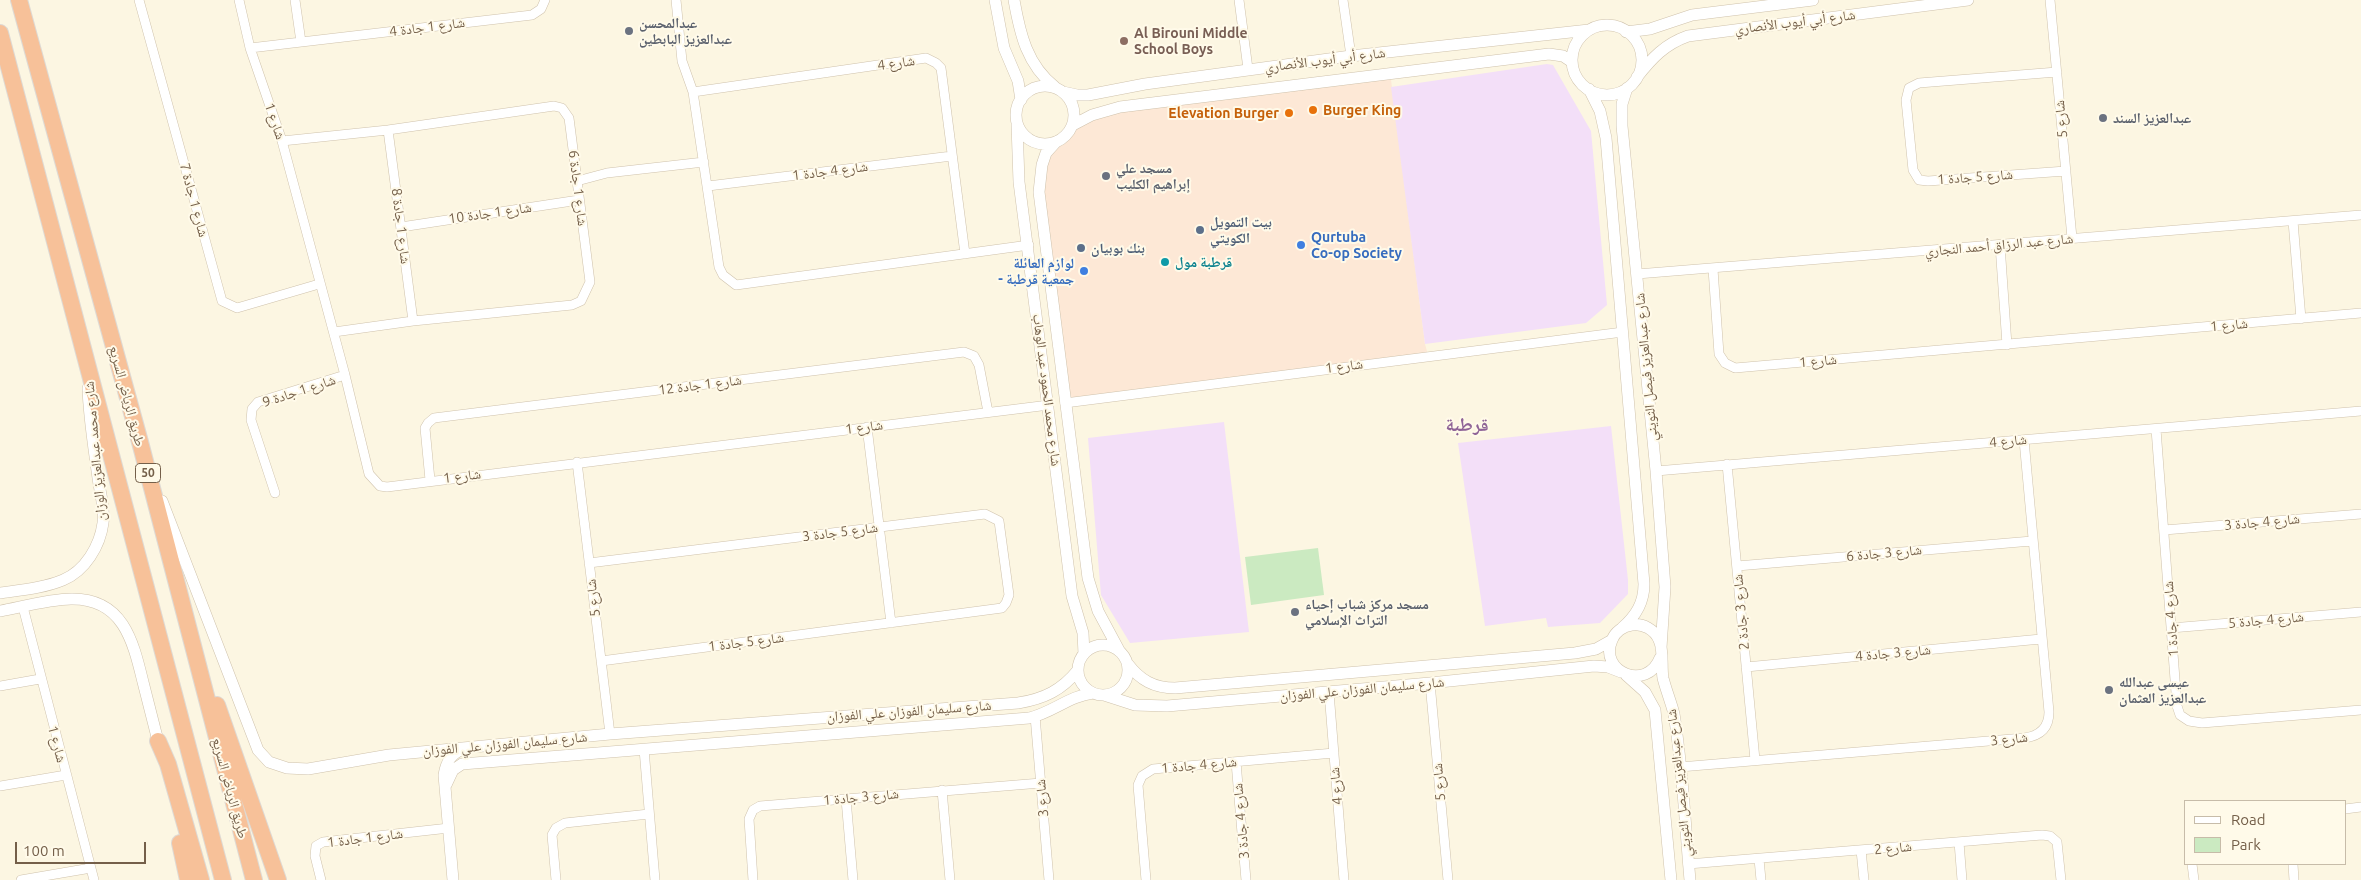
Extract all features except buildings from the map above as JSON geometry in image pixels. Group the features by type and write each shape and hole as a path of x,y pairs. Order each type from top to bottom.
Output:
{"highway":[{"name":"طريق الرياض السريع","path":"19,0 140,442 254,880"},
{"path":"28,0 37,67"},
{"name":"50","path":"0,33 88,361 222,880"},
{"path":"0,56 23,118"},
{"path":"183,612 242,771 278,880"},
{"path":"158,741 188,880"},
{"path":"158,741 168,764 201,880"}],"street":[{"name":"شارع 1 جادة 7","path":"139,0 222,301 237,308 319,284"},
{"name":"شارع 1","path":"239,0 250,48 282,141 319,284 334,332 369,474 380,486 387,487 430,480 1049,405"},
{"path":"295,0 301,42"},
{"name":"شارع 1 جادة 4","path":"250,48 532,15 537,13 548,0"},
{"path":"676,0 682,61 693,92 719,267 723,275 736,285 1028,245"},
{"path":"995,0 1004,48 1018,81 1020,100 1017,109 1017,124 1022,133 1034,142 1044,144 1055,143 1068,134 1073,125 1074,110 1070,100 1036,69 1022,39 1014,0"},
{"path":"1239,0 1248,70"},
{"path":"1343,0 1351,56"},
{"path":"1727,11 1736,0"},
{"path":"1742,0 1753,9"},
{"name":"شارع أبي أيوب الأنصاري","path":"1626,32 1650,29 1692,15 1753,9 1813,0"},
{"name":"شارع أبي أيوب الأنصاري","path":"1637,77 1658,52 1672,42 1688,36 1936,2 1966,0"},
{"name":"شارع 5","path":"2050,0 2072,238"},
{"path":"1609,26 1626,32 1637,43 1641,54 1641,66 1637,77 1620,93 1606,95 1589,90 1576,76 1572,62 1575,46 1589,30 1609,26"},
{"name":"شارع أبي أيوب الأنصاري","path":"1061,91 1077,95 1088,94 1351,56 1589,30"},
{"path":"1441,46 1446,54 1446,66"},
{"name":"شارع أبي أيوب الأنصاري","path":"1073,125 1092,115 1120,108 1446,66 1549,54 1563,56 1572,62"},
{"name":"شارع 4","path":"693,92 926,58 936,63 941,68 965,254"},
{"name":"شارع 5 جادة 1","path":"2057,72 1919,83 1909,88 1906,100 1913,170 1919,180 1928,181 2066,171"},
{"path":"1020,100 1035,88 1045,86 1061,91"},
{"name":"شارع عبدالعزيز فيصل الثويني","path":"1627,88 1623,98 1621,119 1638,274 1656,471 1665,596 1661,653 1664,681 1674,714 1690,880"},
{"name":"شارع عبدالعزيز فيصل الثويني","path":"1589,90 1600,111 1606,138 1644,584 1638,611 1622,628"},
{"name":"شارع 1 جادة 6","path":"282,141 388,130 554,106 562,108 569,118 590,282 582,301 572,305 413,321 334,332"},
{"name":"شارع محمد الحمود عبد الوهاب","path":"1017,124 1019,182 1072,596 1083,633 1084,654"},
{"name":"شارع 1 جادة 8","path":"388,130 413,321"},
{"name":"شارع محمد الحمود عبد الوهاب","path":"1055,143 1046,153 1042,165 1039,192 1065,403 1090,587 1104,626 1120,652"},
{"name":"شارع 4 جادة 1","path":"708,186 952,156"},
{"path":"577,181 607,173 704,162"},
{"name":"شارع 1 جادة 10","path":"401,226 579,200"},
{"name":"شارع عبد الرزاق أحمد النجاري","path":"1638,274 1713,270 2072,238 2361,215"},
{"path":"2293,221 2301,319"},
{"path":"2000,245 2008,345"},
{"name":"شارع 1","path":"1713,270 1719,354 1725,363 1735,368 2361,313"},
{"name":"شارع 1","path":"1065,403 1623,332"},
{"name":"شارع 1 جادة 12","path":"430,480 425,428 434,418 964,352 974,356 979,366 988,412"},
{"name":"شارع محمد عبدالعزيز الوزان","path":"0,593 49,585 65,580 78,571 90,558 99,541 103,523 103,506 90,421 88,361"},
{"name":"شارع 1 جادة 9","path":"275,492 251,420 252,409 258,402 345,376"},
{"name":"شارع 4","path":"1656,471 2361,411"},
{"path":"868,427 891,623"},
{"name":"شارع 4 جادة 1","path":"2156,429 2177,708 2180,715 2185,720 2202,723 2361,710"},
{"name":"شارع 3","path":"1680,767 2024,738 2037,735 2048,725 2049,716 2024,440"},
{"name":"شارع سليمان الفوزان علي الفوزان","path":"140,442 258,750 269,762 287,768 308,769 389,755 475,746 1028,701 1057,691 1078,670"},
{"name":"شارع 5","path":"577,462 610,734"},
{"name":"شارع 3 جادة 2","path":"1727,464 1755,760"},
{"name":"شارع 5 جادة 3","path":"589,563 985,514 999,521 1009,595 1002,608"},
{"name":"شارع 4 جادة 3","path":"2164,530 2361,514"},
{"name":"شارع 3 جادة 6","path":"1737,566 2032,541"},
{"path":"49,585 54,591 52,602"},
{"path":"0,611 70,598 88,600 105,606 118,617 128,630 135,648 158,741"},
{"name":"شارع 1","path":"22,607 94,880"},
{"name":"شارع 5 جادة 1","path":"601,661 1002,608"},
{"name":"شارع 4 جادة 5","path":"2171,628 2361,612"},
{"path":"1636,624 1649,628 1659,639 1661,653 1652,670 1644,675 1634,676 1623,673 1615,666 1610,656 1612,640 1622,628 1636,624"},
{"name":"شارع 3 جادة 4","path":"1746,667 2041,639"},
{"name":"شارع سليمان الفوزان علي الفوزان","path":"1128,664 1144,681 1159,687 1175,688 1582,652 1596,649 1612,640"},
{"path":"1102,646 1112,647 1120,652 1128,664 1127,678 1116,692 1098,694 1081,682 1078,670 1084,654 1092,648 1102,646"},
{"path":"1532,657 1533,674"},
{"name":"شارع سليمان الفوزان علي الفوزان","path":"482,762 732,743 1035,716 1080,695 1098,694 1129,704 1156,707 1533,674 1598,666 1623,673"},
{"name":"شارع عبدالعزيز فيصل الثويني","path":"1623,673 1645,692 1655,710 1671,880"},
{"path":"0,686 40,679"},
{"name":"شارع 5","path":"1430,683 1448,880"},
{"name":"شارع 4","path":"1329,692 1344,880"},
{"name":"شارع 3","path":"1035,716 1049,880"},
{"path":"727,724 723,730 723,736 732,743"},
{"path":"704,726 709,735 704,745"},
{"path":"453,880 444,775 446,765 451,756 475,746 477,759 482,762"},
{"path":"644,749 654,880"},
{"name":"شارع 4 جادة 1","path":"1146,880 1138,785 1142,776 1153,769 1334,753"},
{"path":"446,785 457,766 482,762"},
{"name":"شارع 4 جادة 3","path":"1236,762 1246,880"},
{"path":"0,786 66,775"},
{"name":"شارع 3 جادة 1","path":"753,880 749,819 753,810 760,806 1041,783"},
{"path":"942,790 950,880"},
{"path":"846,799 853,880"},
{"path":"2346,809 2361,808"},
{"path":"556,880 552,835 556,828 565,823 649,814"},
{"name":"شارع 1 جادة 1","path":"320,880 314,856 316,846 323,842 449,828"},
{"name":"شارع 2","path":"1688,864 2037,835 2050,836 2058,846 2061,880"},
{"path":"1959,842 1962,880"},
{"path":"1861,850 1864,880"},
{"path":"1759,859 1761,880"},
{"path":"2192,865 2194,880"},
{"path":"2293,865 2294,880"},
{"path":"21,880 91,868"}],"shaded area":[{"path":"1547,64 1553,65 1591,131 1607,305 1586,323 1425,344 1391,87"},
{"path":"1390,72 1425,344 1428,355 1065,403 1042,165 1073,125 1092,115"},
{"path":"1224,422 1249,632 1130,643 1101,595 1088,438"},
{"path":"1611,426 1628,594 1600,623 1548,627 1546,618 1485,626 1458,443"}],"green space":[{"path":"1318,548 1324,595 1251,605 1245,557"}],"place":[{"name":"عبدالمحسن عبدالعزيز البابطين","path":"629,31"},
{"name":"Al Birouni Middle School Boys","path":"1124,41"},
{"name":"Burger King","path":"1313,110"},
{"name":"Elevation Burger","path":"1289,113"},
{"name":"عبدالعزيز السند","path":"2103,118"},
{"name":"مسجد علي إبراهيم الكليب","path":"1106,176"},
{"name":"بيت التمويل الكويتي","path":"1200,230"},
{"name":"Qurtuba Co-op Society","path":"1301,245"},
{"name":"بنك بوبيان","path":"1081,248"},
{"name":"قرطبة مول","path":"1165,262"},
{"name":"لوازم العائلة - جمعية قرطبة","path":"1084,271"},
{"name":"مسجد مركز شباب إحياء التراث الإسلامي","path":"1295,612"},
{"name":"عيسى عبدالله عبدالعزيز العثمان","path":"2109,690"}],"district":[{"name":"قرطبة","path":"1467,425"}]}
